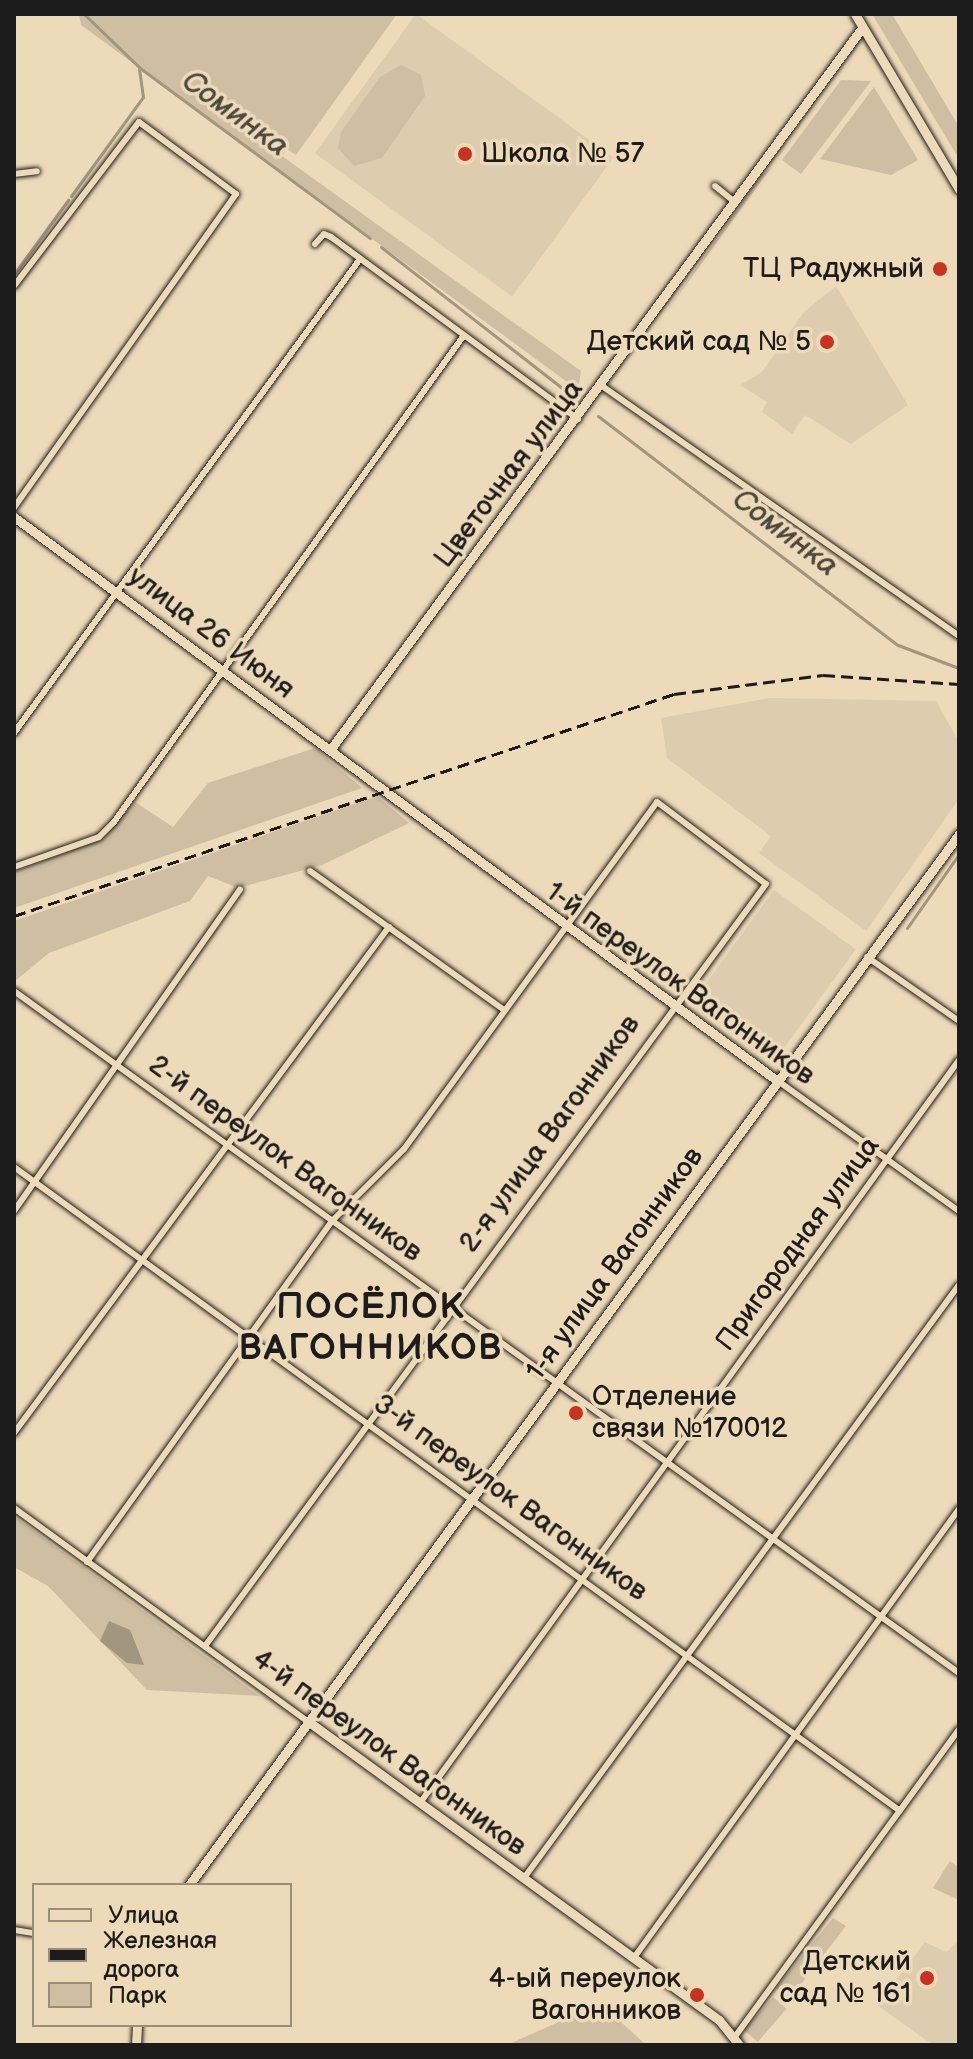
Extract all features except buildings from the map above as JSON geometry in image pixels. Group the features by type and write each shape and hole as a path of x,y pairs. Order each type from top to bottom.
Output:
{"street":[{"path":"855,14 959,189"},
{"name":"Цветочная улица","path":"330,750 578,419 862,28"},
{"path":"14,286 132,129 147,124 236,194 14,508"},
{"path":"14,174 37,171"},
{"path":"715,186 735,202"},
{"path":"315,244 324,234 462,338 578,419"},
{"path":"14,733 360,259"},
{"path":"14,867 99,837 225,670 462,338"},
{"path":"602,386 959,636"},
{"name":"улица 26 Июня","path":"14,517 225,670 378,791"},
{"name":"1-й переулок Вагонников","path":"378,791 959,1211"},
{"name":"2-я улица Вагонников","path":"205,1646 451,1305 672,1005 766,884 657,802 565,928"},
{"name":"1-я улица Вагонников","path":"190,1883 557,1383 775,1079 959,834"},
{"path":"310,871 504,1010"},
{"path":"14,1211 240,889"},
{"path":"14,1433 389,927"},
{"path":"87,1562 252,1340 331,1222 404,1149 565,928"},
{"path":"866,957 959,1021"},
{"name":"2-й переулок Вагонников","path":"14,991 959,1673"},
{"name":"Пригородная улица","path":"420,1803 884,1159 959,1060"},
{"name":"3-й переулок Вагонников","path":"14,1167 368,1420 900,1811"},
{"path":"524,1878 959,1285"},
{"name":"4-й переулок Вагонников","path":"14,1508 524,1878 737,2041"},
{"path":"633,1959 959,1509"},
{"path":"737,2041 959,1729"}],"shaded area":[{"name":"Школа № 57","path":"416,14 613,157 512,297 315,153"},
{"name":"Детский сад № 5","path":"836,286 908,405 851,444 805,415 792,434 762,412 767,402 740,385 762,372 804,312"},
{"path":"770,698 936,701 959,742 959,799 866,931 759,853 771,836 667,758 661,718"},
{"path":"774,890 856,949 774,1062 692,1002"},
{"path":"109,1621 130,1630 144,1665 127,1663 100,1641"},
{"name":"Детский сад № 161","path":"959,1941 959,2045 933,2045 877,2005 925,1942 946,1952"}],"green space":[{"path":"79,14 397,14 296,155 287,149 282,156 581,371 578,390 81,25"},
{"path":"872,14 892,14 959,127 959,159"},
{"path":"401,65 421,75 425,96 382,158 354,166 338,148 341,132 380,77"},
{"path":"841,80 871,81 801,174 782,160"},
{"path":"874,87 918,160 891,175 820,159"},
{"path":"771,168 661,319 762,174"},
{"path":"315,748 362,788 14,908 14,872 104,838 135,802 173,827 208,783"},
{"path":"377,796 409,823 322,865 238,888 208,876 190,901 49,953 14,982 14,921"},
{"path":"14,1516 259,1696 147,1690 48,1586 14,1567"},
{"path":"950,1861 959,1868 959,1900 933,1888"},
{"path":"833,1918 846,1926 788,2001 776,1988"},
{"path":"773,1997 787,2009 758,2042 744,2030"},
{"path":"609,2011 646,2045 507,2045 581,2012"}],"waterway":[{"name":"Соминка","path":"84,14 140,68 370,238"},
{"path":"71,196 143,97 139,69"},
{"path":"14,274 68,200"},
{"name":"Соминка","path":"381,247 576,399"},
{"name":"Соминка","path":"598,416 898,645 956,667"},
{"path":"907,928 959,854"}],"railway":[{"path":"14,916 674,694 823,675 959,684"}],"place":[{"name":"Школа № 57","path":"465,154"},
{"name":"ТЦ Радужный","path":"940,269"},
{"name":"Детский сад № 5","path":"827,342"},
{"name":"Отделение связи №170012","path":"576,1413"},
{"name":"Детский сад № 161","path":"927,1978"},
{"name":"4-ый переулок Вагонников","path":"697,1995"}],"district":[{"name":"ПОСЁЛОК ВАГОННИКОВ","path":"371,1328"}]}
